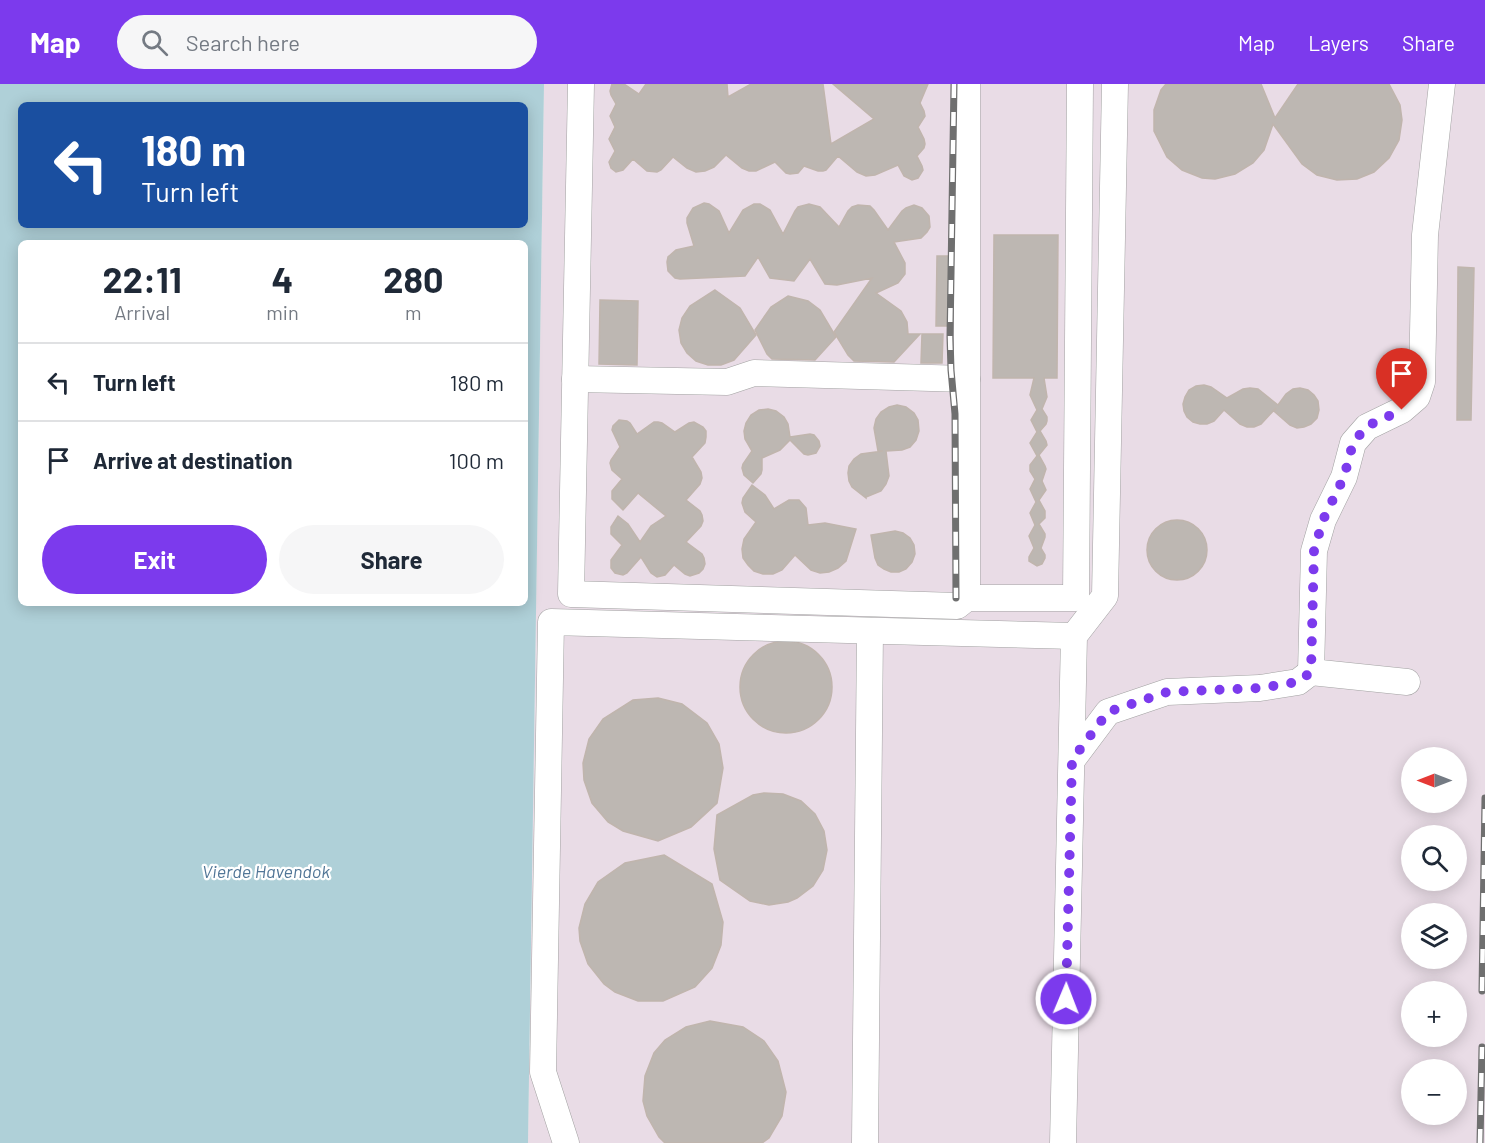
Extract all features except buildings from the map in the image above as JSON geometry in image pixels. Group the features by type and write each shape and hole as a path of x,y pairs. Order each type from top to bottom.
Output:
{"lane":[{"path":"581,84 571,594 957,606 967,598 1076,598 1080,84"},
{"path":"967,598 968,84"},
{"path":"1063,1143 1074,636 1105,596 1115,84"},
{"path":"1311,672 1314,551 1323,520 1344,477 1353,443 1367,426 1402,410 1417,397 1422,382 1425,235 1442,84"},
{"path":"575,379 727,382 754,373 967,379"},
{"path":"566,1143 543,1072 551,622 1074,636"},
{"path":"865,1143 870,631"},
{"path":"1072,760 1108,712 1167,692 1260,688 1298,682 1311,672 1407,682"}],"shaded area":[{"path":"544,84 1485,84 1485,1143 528,1143"}],"water":[{"name":"Vierde Havendok","path":"0,84 544,84 528,1143 0,1143"}],"railway":[{"path":"954,84 950,337 955,414 956,598"},
{"path":"1482,991 1485,798"},
{"path":"1480,1143 1482,1047"}],"route":[{"path":"1066,999 1072,760 1108,712 1167,692 1260,688 1298,682 1311,672 1314,551 1323,520 1344,477 1353,443 1367,426 1402,410"}]}
